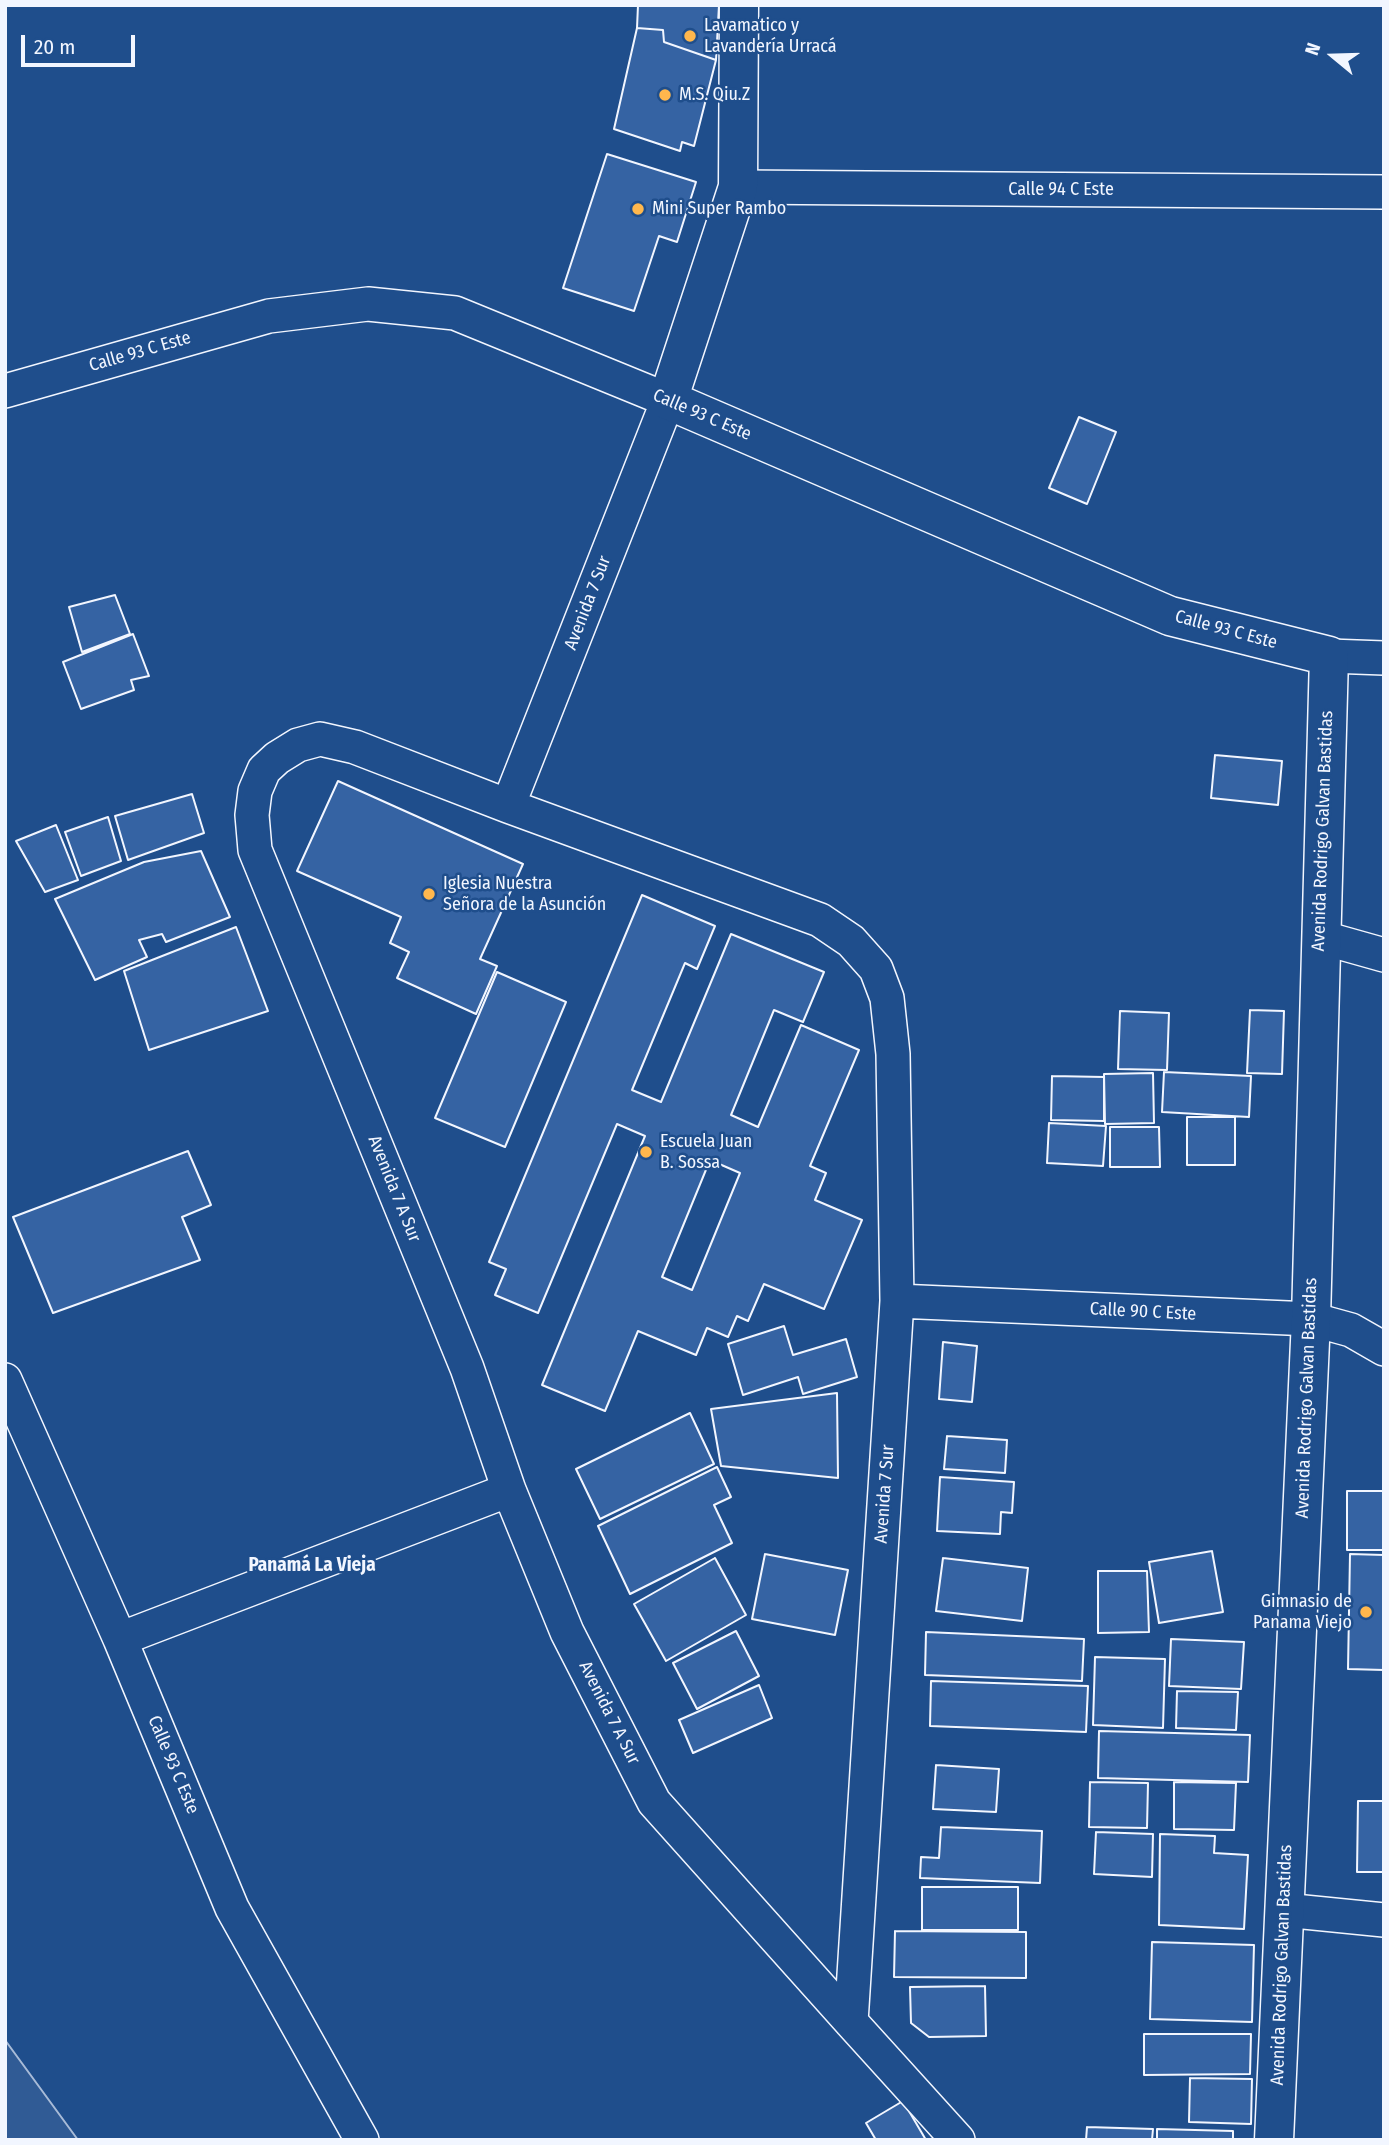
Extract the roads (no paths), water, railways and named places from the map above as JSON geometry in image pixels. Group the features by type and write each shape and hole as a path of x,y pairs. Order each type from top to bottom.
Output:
{"street":[{"path":"668,400 738,187 739,5"},
{"name":"Calle 94 C Este","path":"738,187 1384,192"},
{"name":"Calle 93 C Este","path":"5,391 269,316 368,304 456,313 668,400 1170,616 1329,656 1384,656"},
{"name":"Avenida 7 Sur","path":"508,806 668,400"},
{"name":"Avenida Rodrigo Galvan Bastidas","path":"1274,2140 1311,1319 1329,656"},
{"name":"Avenida 7 A Sur","path":"876,969 851,941 820,920 355,747 320,739 298,745 264,770 255,791 252,815 255,850 467,1368 509,1490 567,1632 654,1802 958,2140"},
{"path":"1320,937 1384,955"},
{"name":"Avenida 7 Sur","path":"851,2022 897,1301 892,1054 887,998 876,969"},
{"name":"Calle 90 C Este","path":"897,1301 1311,1319 1350,1330 1384,1349"},
{"name":"Calle 93 C Este","path":"5,1380 120,1639 232,1908 362,2140"},
{"path":"120,1639 509,1490"},
{"path":"1284,1910 1384,1920"}],"place":[{"name":"Lavamatico y Lavandería Urracá","path":"690,36"},
{"name":"M.S. Qiu.Z","path":"665,95"},
{"name":"Mini Super Rambo","path":"638,209"},
{"name":"Iglesia Nuestra Señora de la Asunción","path":"429,894"},
{"name":"Escuela Juan B. Sossa","path":"646,1152"},
{"name":"Gimnasio de Panama Viejo","path":"1366,1612"}],"district":[{"name":"Panamá La Vieja","path":"312,1566"}]}
